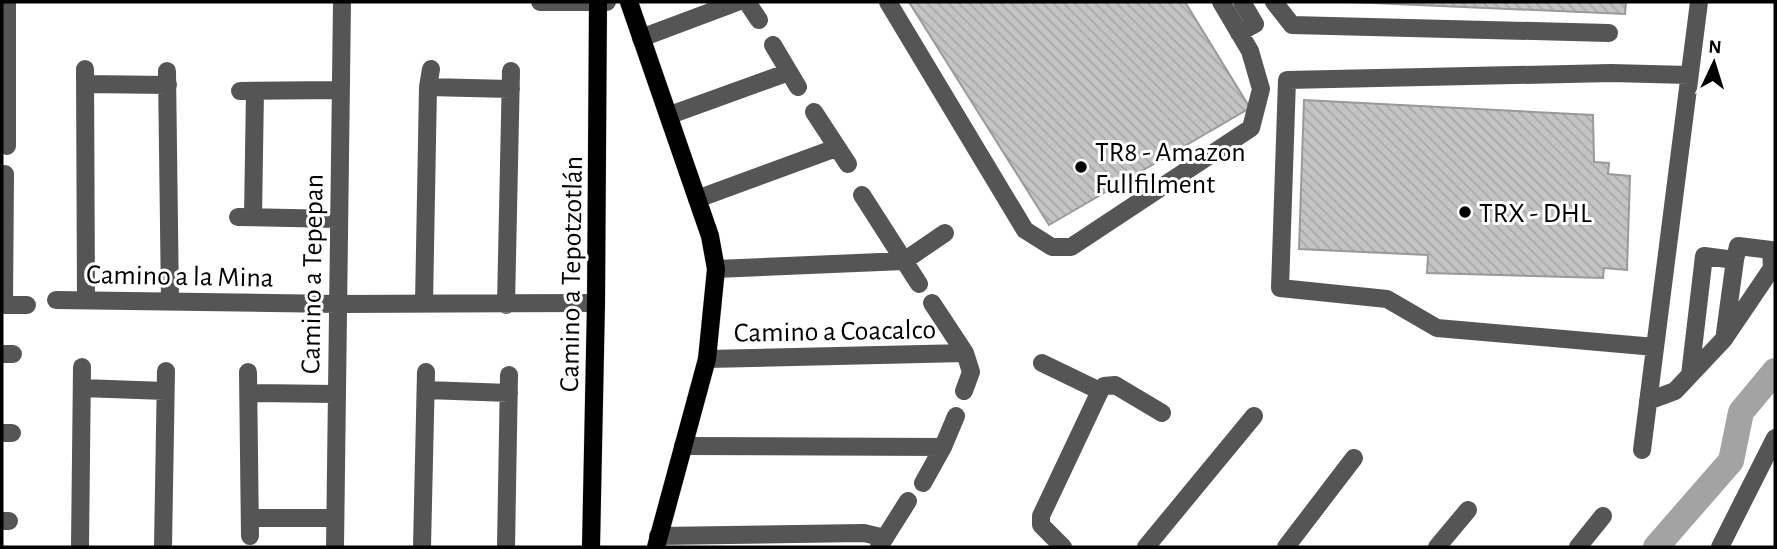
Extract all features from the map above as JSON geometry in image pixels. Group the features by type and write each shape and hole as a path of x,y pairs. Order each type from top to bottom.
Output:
{"main road":[{"name":"Camino a Tepotzotlán","path":"591,547 601,2"},
{"path":"629,2 710,236 716,269 707,359 657,542"}],"street":[{"path":"7,146 8,2"},
{"name":"Camino a Tepepan","path":"335,547 342,2"},
{"path":"540,2 601,2"},
{"path":"641,38 737,2"},
{"path":"747,2 760,20"},
{"path":"888,2 1025,230 1052,247 1071,247 1251,128 1261,89 1250,51 1221,2"},
{"path":"1240,33 1255,24 1242,2"},
{"path":"1274,2 1292,24 1609,33"},
{"path":"1642,450 1699,2"},
{"path":"670,115 793,80 773,45"},
{"path":"506,305 511,71"},
{"path":"1655,346 1437,328 1387,299 1280,288 1287,80 1611,73 1689,75"},
{"path":"86,300 85,77 167,78 170,302"},
{"path":"424,304 429,78 511,89"},
{"path":"338,219 246,217 248,91 340,90"},
{"path":"814,112 848,164"},
{"path":"697,199 836,148"},
{"path":"5,174 3,305 27,305"},
{"name":"Camino a Coacalco","path":"862,195 919,284"},
{"path":"716,269 904,261 945,233"},
{"path":"1648,401 1675,391 1724,339 1772,268 1772,250 1738,246 1724,339"},
{"path":"1690,375 1704,256 1735,260"},
{"name":"Camino a la Mina","path":"56,300 506,305 596,303"},
{"name":"Camino a Coacalco","path":"932,303 965,353 971,372 964,391"},
{"name":"Camino a Coacalco","path":"707,359 965,353"},
{"path":"1042,363 1102,389 1115,385 1162,413"},
{"path":"80,547 82,367"},
{"path":"163,547 166,371"},
{"path":"248,372 250,527 335,518"},
{"path":"422,547 426,381 509,384 506,547"},
{"path":"82,388 165,391"},
{"path":"1063,547 1041,526 1041,516 1102,389"},
{"path":"249,393 337,394"},
{"path":"923,483 956,416"},
{"path":"1146,547 1254,416"},
{"path":"1720,547 1775,438"},
{"path":"683,446 943,447"},
{"path":"1286,547 1354,458"},
{"path":"657,542 864,533 882,542 908,500"},
{"path":"1437,547 1468,510"},
{"path":"1578,547 1603,516"}],"building":[{"name":"TR8 - Amazon Fullfilment","path":"909,2 1185,2 1250,108 1049,225"},
{"path":"1349,2 1626,2 1625,14"},
{"name":"TRX - DHL","path":"1304,100 1593,115 1594,162 1609,163 1608,174 1630,176 1627,270 1604,268 1603,278 1427,273 1428,255 1299,249"}],"waterway":[{"path":"1656,547 1731,461 1741,412 1775,371"}],"place":[{"name":"TR8 - Amazon Fullfilment","path":"1081,167"},
{"name":"TRX - DHL","path":"1465,212"}]}
